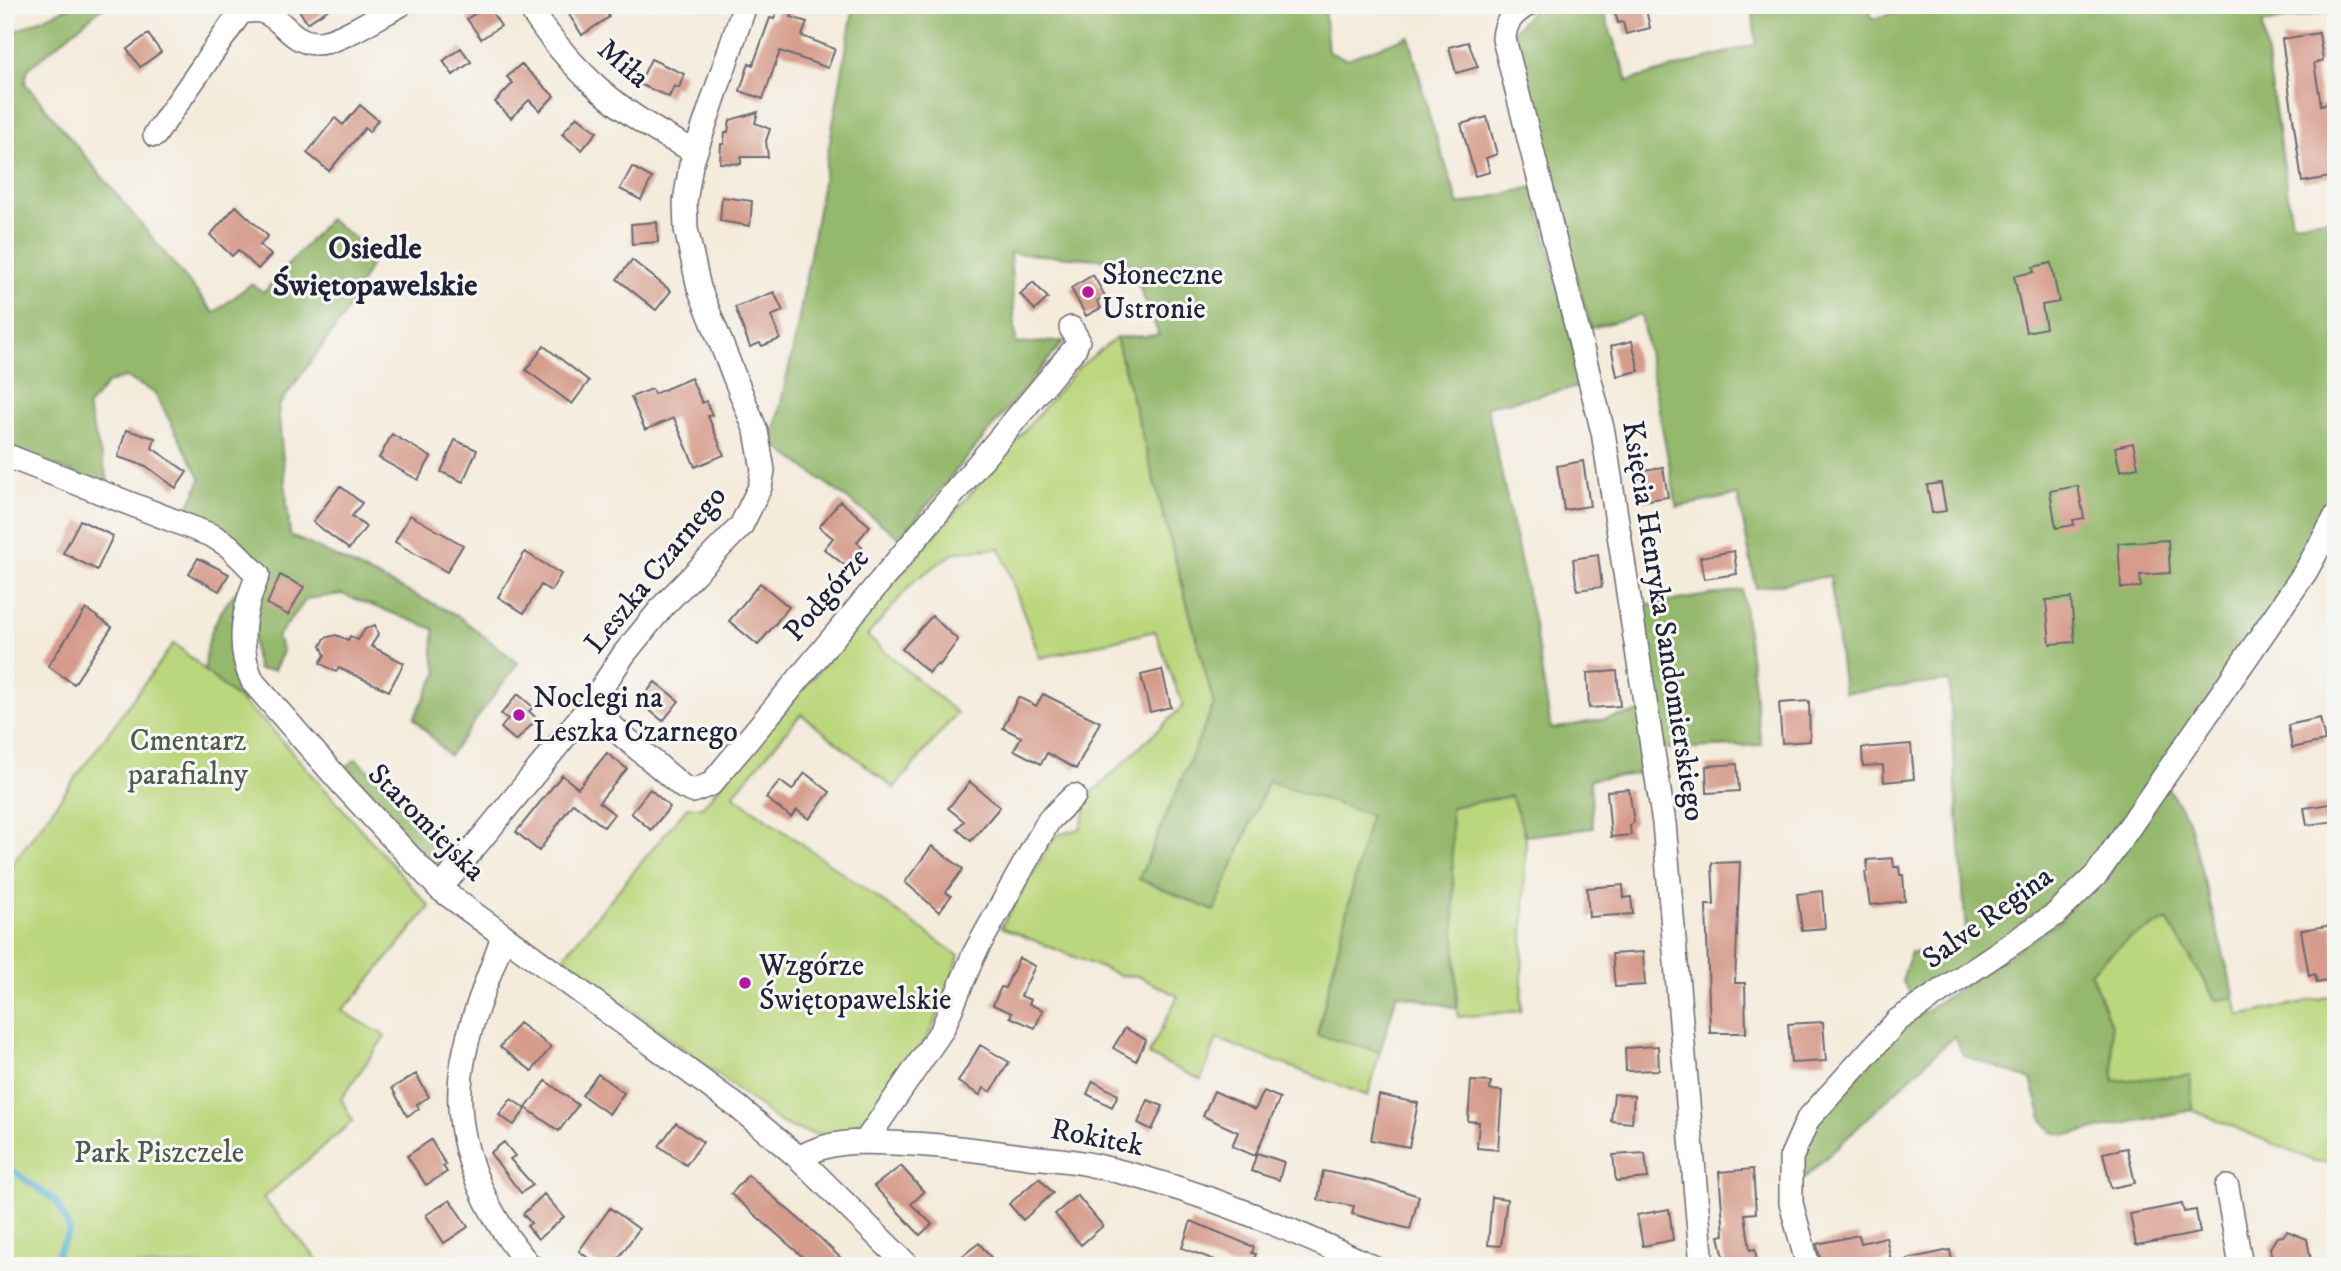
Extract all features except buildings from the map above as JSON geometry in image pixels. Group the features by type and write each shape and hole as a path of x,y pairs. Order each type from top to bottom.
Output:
{"street":[{"path":"155,135 240,13 257,7 265,9 302,40 313,43 336,38 400,5"},
{"name":"Miła","path":"528,5 557,45 606,98 695,151"},
{"name":"Leszka Czarnego","path":"440,889 589,707 624,654 664,605 741,526 760,487 763,470 756,431 699,288 691,258 685,202 695,151 745,5"},
{"name":"Księcia Henryka Sandomierskiego","path":"1527,5 1504,26 1504,39 1604,432 1664,823 1702,1266"},
{"name":"Podgórze","path":"589,707 683,787 693,791 711,784 1075,348 1078,340 1071,328"},
{"name":"Staromiejska","path":"5,455 213,536 238,555 258,575 250,593 243,633 246,666 253,682 344,786 440,889 738,1107 799,1158 908,1266"},
{"name":"Salve Regina","path":"1808,1266 1791,1203 1791,1158 1808,1119 1898,1020 2056,914 2097,874 2306,571 2336,516"},
{"path":"865,1142 942,1030 974,954 1049,820 1074,796"},
{"path":"503,936 466,1047 460,1104 466,1144 476,1179 513,1246 530,1266"},
{"name":"Rokitek","path":"799,1158 813,1149 834,1143 865,1142 949,1146 1089,1164 1143,1178 1298,1233 1371,1266"},
{"path":"2227,1187 2241,1266"}],"green space":[{"path":"73,5 105,5 28,69 25,83 214,313 251,284 264,292 329,219 376,254 344,316 278,407 290,535 457,615 518,663 449,756 414,718 438,672 433,655 434,629 342,594 307,599 277,637 283,652 274,670 258,670 254,651 252,578 184,517 201,479 155,393 126,377 108,383 87,407 110,487 5,446 5,36"},
{"path":"854,5 1324,5 1328,52 1347,59 1409,36 1429,115 1459,205 1533,187 1584,386 1487,406 1534,624 1551,729 1642,712 1649,773 1590,779 1593,828 1526,836 1511,796 1451,807 1457,1008 1397,994 1380,1052 1317,1035 1370,815 1268,781 1214,911 1139,879 1214,704 1116,338 1159,335 1129,261 1010,253 1016,344 1064,341 900,538 772,443 795,340"},
{"path":"1538,5 1601,5 1628,81 1756,44 1752,5 1868,5 1872,19 1914,9 1914,5 2336,5 2336,10 2262,24 2292,223 2336,218 2336,505 2301,569 2089,870 2051,911 1915,999 1902,981 1911,952 1932,952 1966,934 1949,681 1844,693 1830,576 1756,588 1738,495 1677,507 1641,315 1591,328 1515,61 1510,34"},
{"path":"1116,338 1214,704 1139,879 1214,911 1268,781 1371,815 1317,1034 1380,1052 1368,1096 1217,1039 1201,1080 1148,1055 1178,996 1138,976 1119,975 1001,927 1056,835 1080,829 1090,795 1183,706 1155,631 1040,658 1000,548 956,552 915,580 867,636 957,713 894,788 801,714 733,795 959,956 941,1009 927,1037 897,1081 863,1119 844,1132 826,1135 798,1130 781,1123 563,957 687,807 702,807 1079,367"},
{"path":"242,585 246,681 244,704 205,671 207,646 214,624"},
{"path":"1742,590 1761,745 1664,749 1639,606"},
{"path":"174,643 268,725 430,907 354,999 341,1010 385,1036 341,1099 353,1121 263,1198 323,1266 5,1266 5,874"},
{"path":"356,759 403,802 460,874 459,887 433,867 342,770"},
{"path":"2166,785 2188,820 2235,998 2216,1000 2167,920 2128,939 2090,972 2111,1025 2114,1081 2190,1075 2193,1110 2067,1135 2052,1132 2042,1118 2031,1080 1963,1055 1954,1036 1796,1186 1797,1160 1814,1123 1900,1028 2058,922"},
{"path":"1511,796 1526,836 1521,1011 1458,1017 1450,807"},
{"path":"2167,919 2215,1000 2235,998 2239,1016 2336,995 2336,1163 2314,1161 2193,1110 2190,1075 2114,1082 2111,1025 2090,971 2128,939"}],"waterway":[{"path":"5,1165 57,1202 70,1231 50,1266"}],"place":[{"name":"Słoneczne Ustronie","path":"1088,292"},
{"name":"Noclegi na Leszka Czarnego","path":"519,715"},
{"name":"Wzgórze Świętopawelskie","path":"745,983"}],"district":[{"name":"Osiedle Świętopawelskie","path":"375,268"}],"park label":[{"name":"Cmentarz parafialny","path":"188,758"},
{"name":"Park Piszczele","path":"159,1153"}]}
